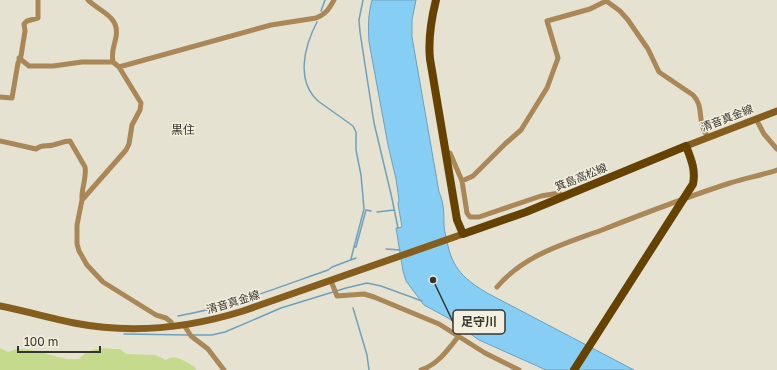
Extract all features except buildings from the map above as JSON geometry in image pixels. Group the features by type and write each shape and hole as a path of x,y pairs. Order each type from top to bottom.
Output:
{"main road":[{"path":"436,0 431,20 429,46 457,220 463,234"},
{"name":"清音真金線","path":"686,146 777,111"},
{"path":"574,370 693,184 695,177 693,165 686,146"},
{"name":"箕島高松線","path":"463,234 526,212 686,146"},
{"name":"清音真金線","path":"0,306 75,323 96,326 132,329 172,327 186,328 229,316 463,234"}],"street":[{"path":"0,97 12,98 25,31 24,24 27,21 38,18 38,0"},
{"path":"88,0 104,10 116,25 116,39 112,54 113,62"},
{"path":"119,67 271,25 316,18 328,12 334,0"},
{"path":"462,181 473,176 521,130 547,88 558,58 547,21 590,9 606,0 620,11 628,20 648,49 659,72 697,99 699,104 700,124 703,132 708,137"},
{"path":"19,58 29,66 53,66 82,62 113,62 119,67 141,103 140,110 132,125 129,144 126,150 82,200"},
{"path":"756,119 764,134 777,148"},
{"path":"0,141 36,149 44,145 52,145 70,141 86,171 81,192 82,200 76,236 79,251 87,265 103,282 156,314 166,318 171,322 172,327"},
{"path":"446,154 450,153 462,181 467,213 470,217 474,218 541,196 559,193 562,197"},
{"path":"497,287 521,264 545,251 684,198 777,170"},
{"path":"331,280 337,296 364,294 374,297 450,329 458,337 485,353 519,370"},
{"path":"186,328 191,336 208,349 224,370"},
{"path":"421,370 432,365 458,337"}],"green space":[{"path":"0,348 8,352 17,349 31,350 67,359 79,359 88,352 103,348 120,349 126,354 155,355 166,360 173,357 177,358 195,367 196,370 0,370"}],"water":[{"path":"372,0 416,0 412,20 412,37 439,192 443,204 444,227 449,251 456,266 473,284 489,294 634,370 546,370 479,340 448,318 424,305 406,281 396,228 402,227 396,179 388,145 369,42 368,31"}],"waterway":[{"path":"321,11 325,0"},
{"path":"363,0 359,20 360,32 374,123 398,228"},
{"path":"317,22 306,52 304,73 306,83 311,93 318,101 353,126 356,132 356,150 361,175 364,209 354,247"},
{"path":"351,259 354,247 356,247 366,210 371,211"},
{"path":"377,212 394,210"},
{"path":"386,249 400,250"},
{"path":"178,316 254,296 328,270 356,258"},
{"path":"192,335 212,335 225,332 281,308 367,283 381,286 422,301"},
{"path":"353,308 367,355 369,370"},
{"path":"124,334 188,335"}],"place":[{"name":"足守川","path":"433,280"}],"district":[{"name":"黒住","path":"183,130"}]}
